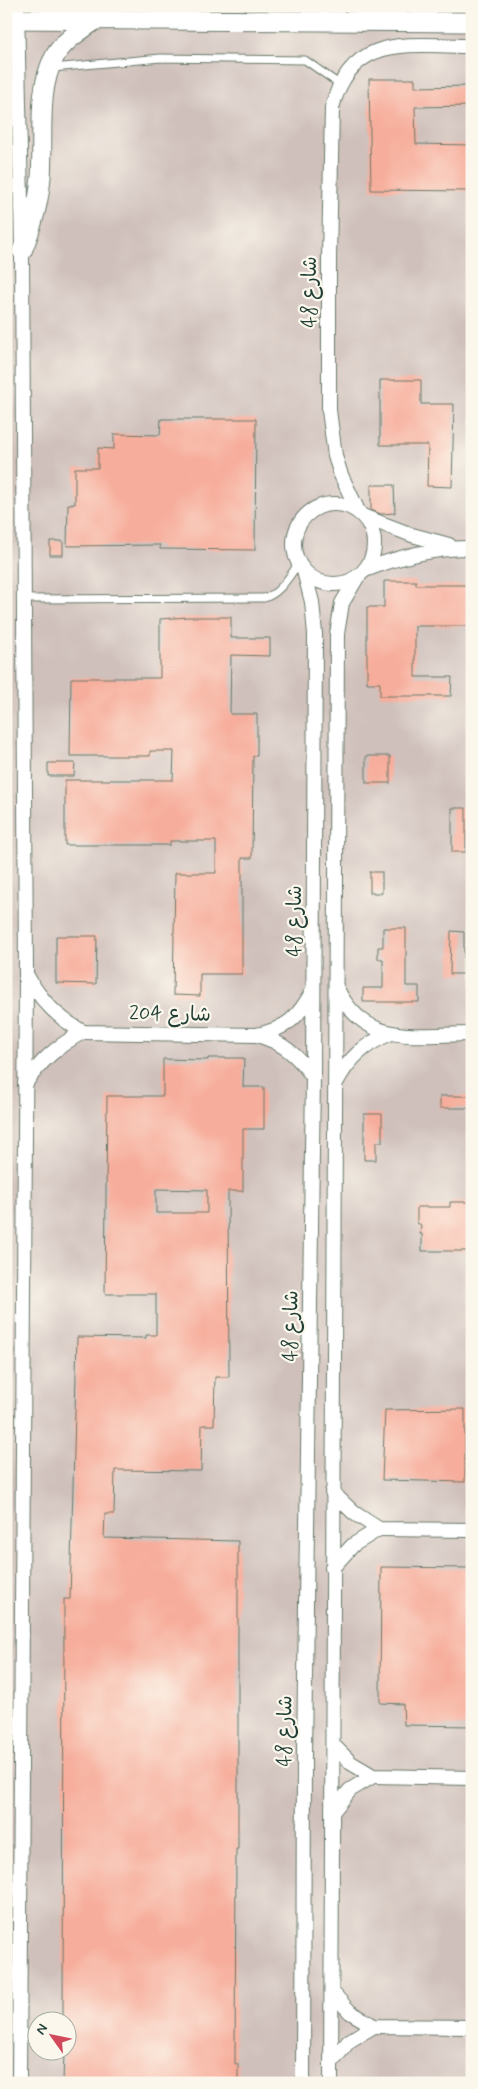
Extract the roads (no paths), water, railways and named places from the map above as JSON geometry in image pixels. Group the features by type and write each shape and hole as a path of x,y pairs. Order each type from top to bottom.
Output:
{"street":[{"path":"19,2083 26,975 22,251 14,15 98,18 472,22"},
{"path":"22,251 35,220 41,178 45,88 49,68 60,48 98,18"},
{"name":"شارع 48","path":"361,514 341,475 335,456 329,410 332,108 339,84 347,71 362,57 380,49 400,46 472,46"},
{"path":"330,504 349,506 361,514 412,535 467,548 412,554 361,573 340,584 330,584 312,577 302,567 294,544 299,525 304,517 312,511 330,504"},
{"path":"361,514 370,525 375,544 370,562 361,573"},
{"name":"شارع 48","path":"302,567 312,602 315,634 314,989 304,1755 303,2083"},
{"name":"شارع 48","path":"331,2083 337,634 342,603 361,573"},
{"name":"شارع 204","path":"26,975 36,993 49,1009 65,1022 83,1032 256,1035 270,1038 288,1049 313,1077"},
{"path":"335,985 343,1002 356,1016 371,1027 389,1034 472,1034"},
{"name":"شارع 204","path":"256,1035 271,1032 285,1026 297,1016 314,989"},
{"path":"26,1084 44,1058 56,1048 83,1032"},
{"path":"335,1085 344,1068 356,1053 371,1042 389,1034"},
{"path":"332,1492 354,1513 379,1528 472,1530"},
{"path":"332,1568 353,1545 379,1528"},
{"path":"333,1745 351,1764 373,1776 472,1778"},
{"path":"333,1811 350,1790 373,1776"},
{"path":"332,1992 350,2012 374,2026 472,2027"},
{"path":"331,2063 349,2041 374,2026"}],"lane":[{"path":"49,68 161,58 305,60 339,84"},
{"path":"24,600 264,598 271,596 302,567"}]}
